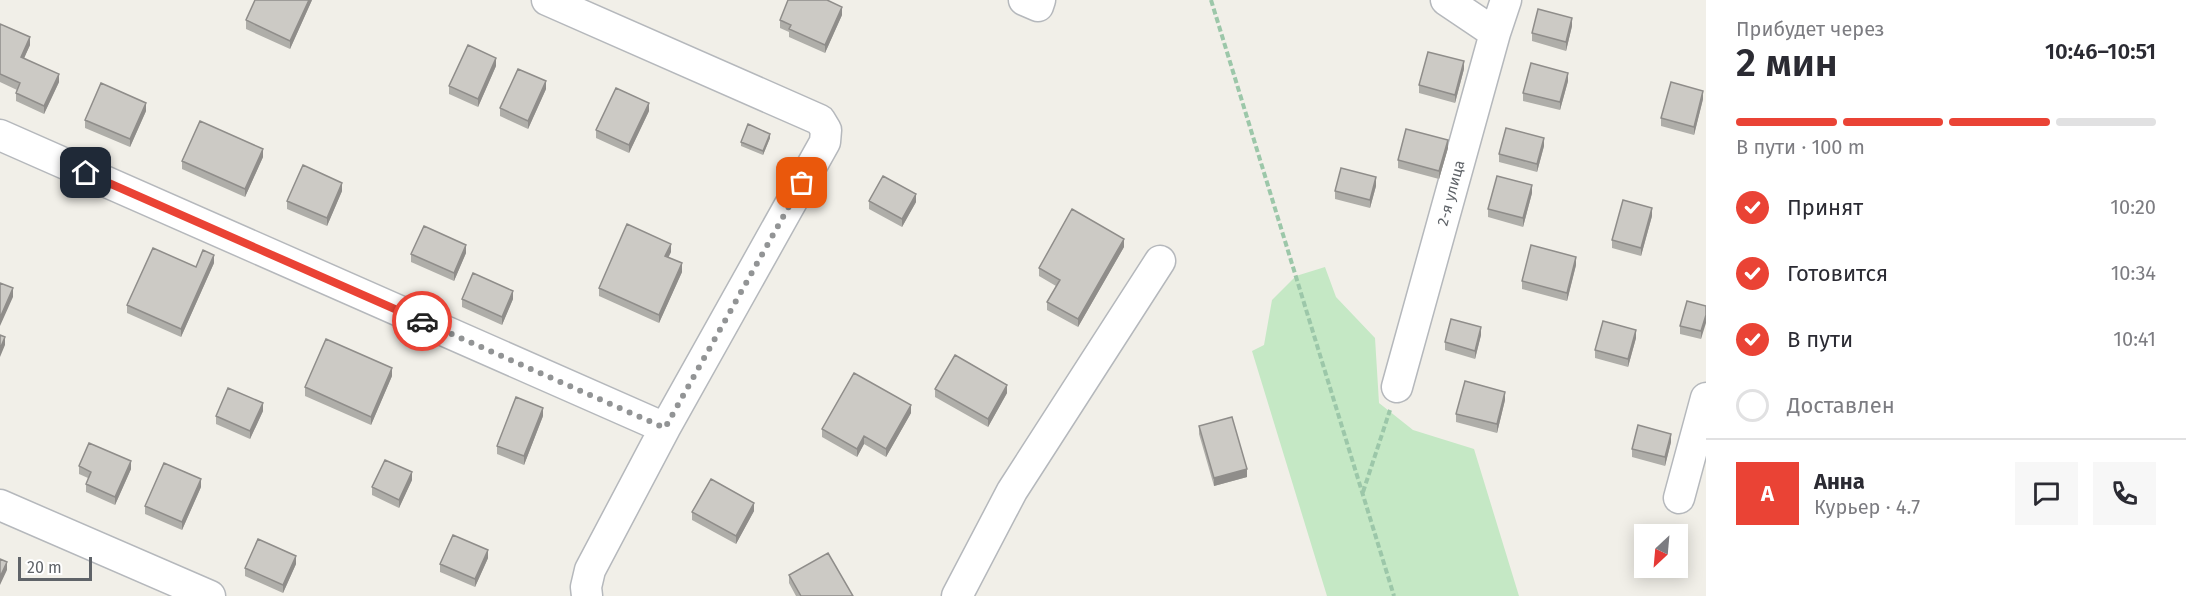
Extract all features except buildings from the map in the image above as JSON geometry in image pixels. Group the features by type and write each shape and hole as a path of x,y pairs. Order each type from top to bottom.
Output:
{"street":[{"path":"547,0 820,120 826,130 825,142 665,428 590,570 586,587 587,596"},
{"path":"1024,0 1038,6 1041,0"},
{"path":"1446,0 1495,33"},
{"name":"2-я улица","path":"1397,387 1506,0"},
{"path":"0,135 665,428"},
{"path":"957,596 1012,491 1160,261"},
{"path":"1679,498 1706,398"},
{"path":"0,504 210,596"}],"path":[{"path":"1211,0 1395,596"},
{"path":"1363,494 1397,387"}],"green space":[{"path":"1325,267 1336,297 1375,338 1379,403 1413,430 1474,449 1519,596 1327,596 1252,351 1264,345 1272,300 1296,276"}],"way so far":[{"path":"422,321 665,428 802,183"}],"route":[{"path":"86,173 422,321"}]}
